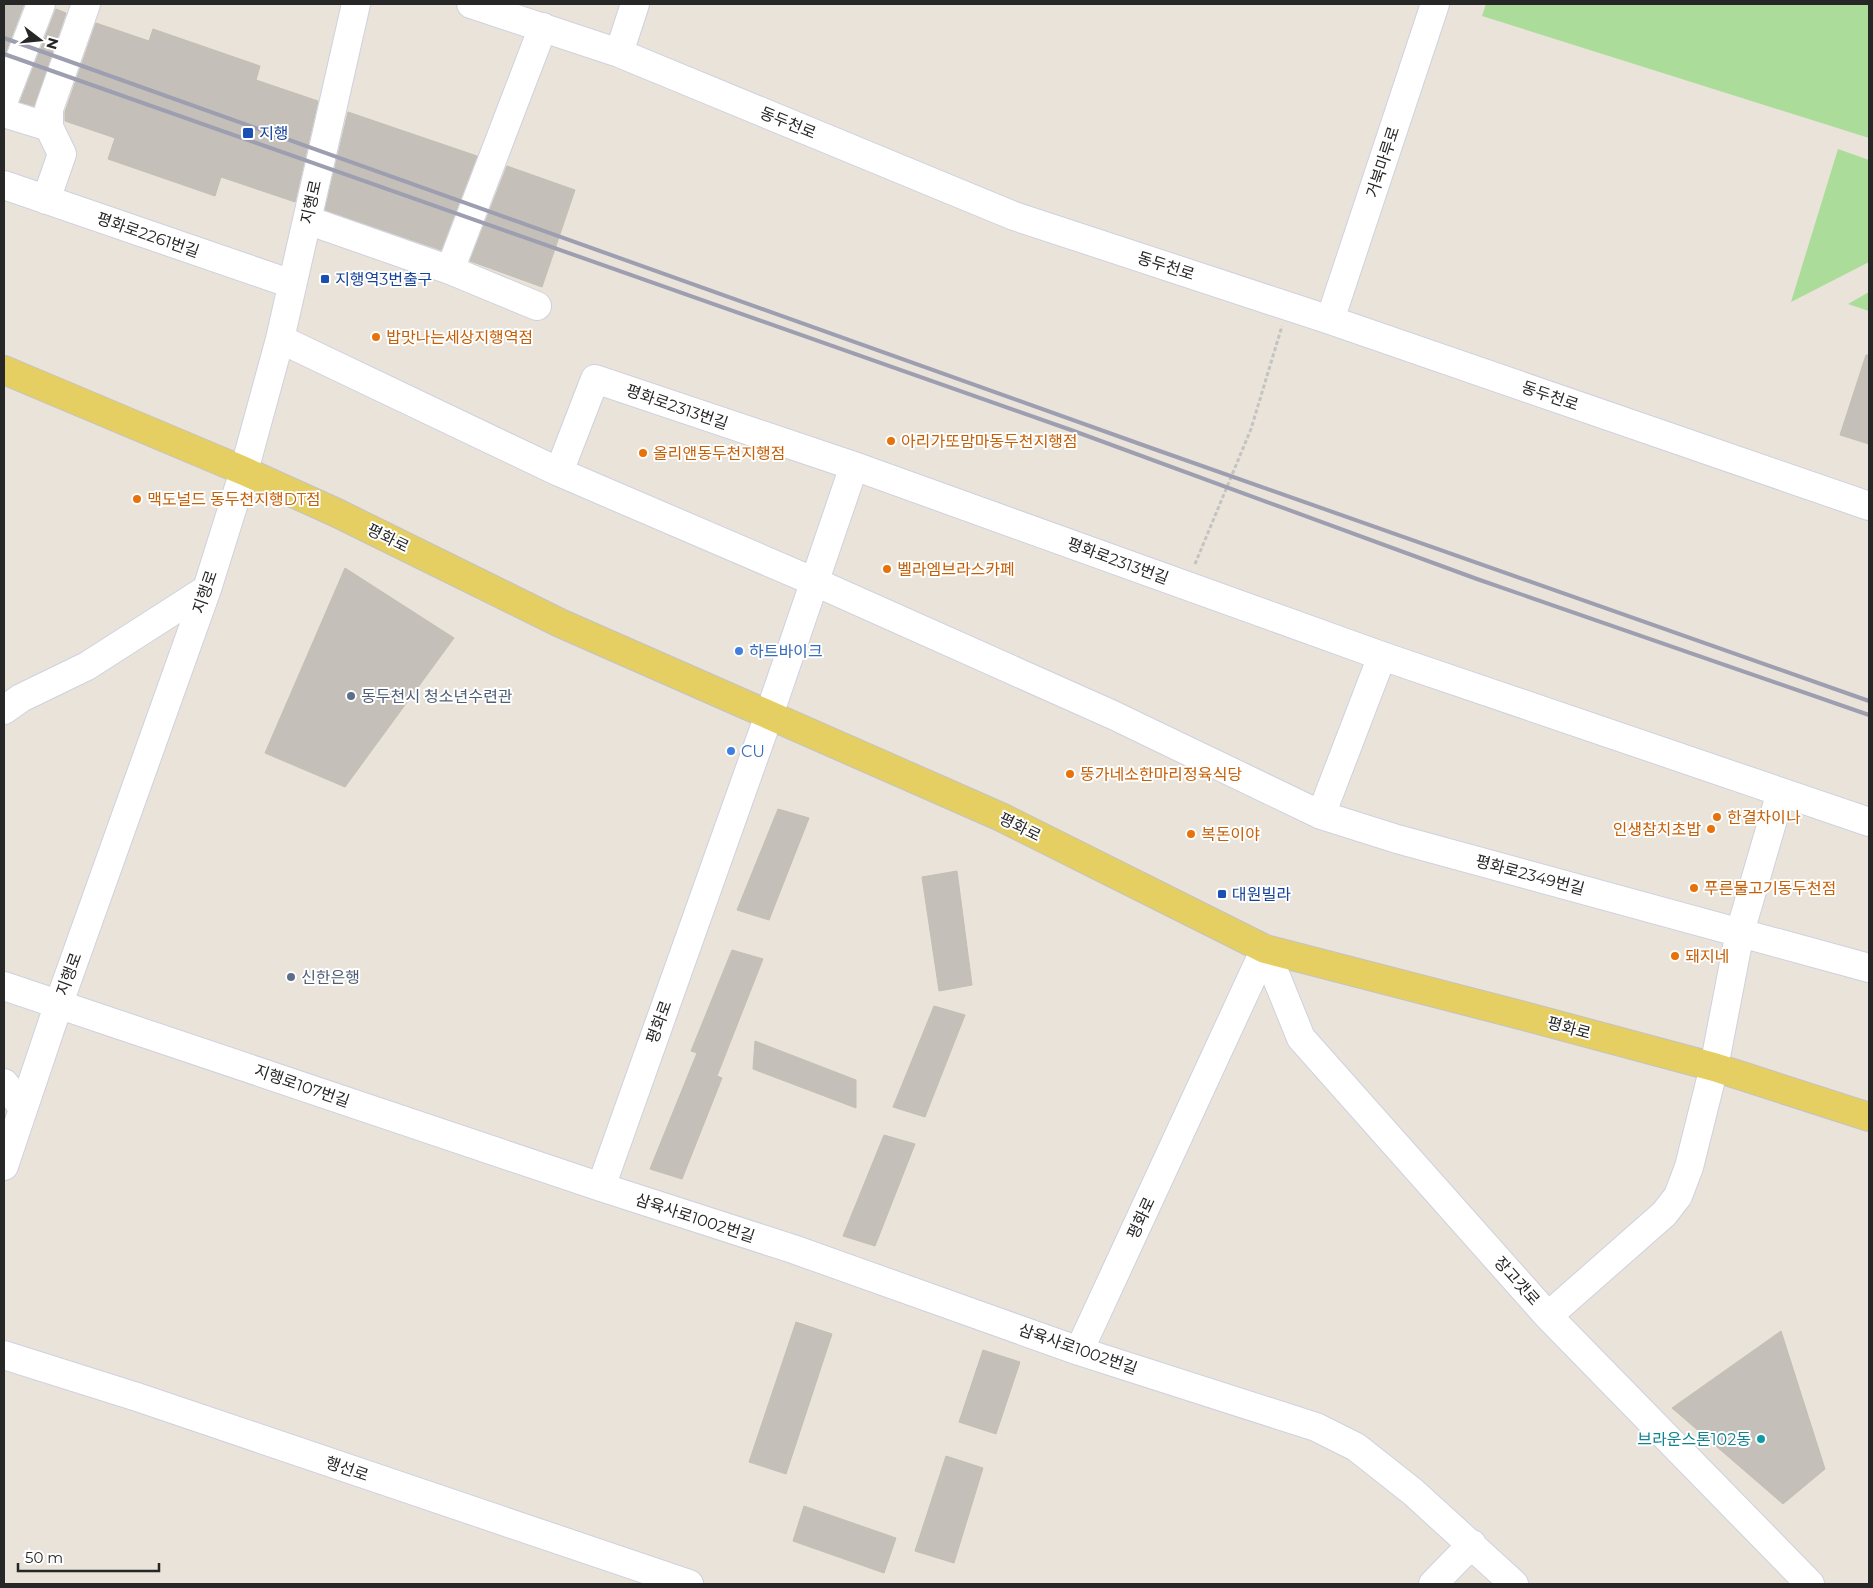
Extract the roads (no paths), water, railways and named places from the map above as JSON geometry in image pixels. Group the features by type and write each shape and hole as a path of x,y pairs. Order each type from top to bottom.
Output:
{"main road":[{"name":"평화로","path":"4,370 244,471 337,513 560,623 1001,817 1265,949 1524,1016 1714,1068 1869,1117"}],"street":[{"path":"4,100 40,4"},
{"path":"46,200 62,154 49,127 49,109 86,4"},
{"name":"지행로","path":"4,1166 58,1004 207,589 244,471 280,339 356,4"},
{"name":"동두천로","path":"472,4 619,53 1014,216 1289,306 1869,506"},
{"path":"619,53 635,4"},
{"name":"거북마루로","path":"1330,320 1435,4"},
{"path":"450,270 543,28"},
{"path":"4,112 49,127"},
{"name":"평화로2261번길","path":"4,186 292,284"},
{"path":"307,220 450,270 537,306"},
{"path":"280,339 558,472 815,582 1114,715 1321,815 1382,656 1869,822"},
{"name":"평화로2313번길","path":"558,472 595,380 854,466 1382,656"},
{"path":"769,715 854,466"},
{"path":"4,710 21,698 87,666 207,589"},
{"name":"평화로","path":"600,1187 769,715"},
{"path":"1548,1316 1664,1214 1678,1196 1689,1167 1714,1068 1740,932 1781,792"},
{"name":"평화로2349번길","path":"1321,815 1397,839 1869,968"},
{"name":"평화로","path":"1079,1351 1265,949"},
{"name":"장고갯로","path":"1265,949 1301,1038 1548,1316 1810,1584"},
{"name":"지행로107번길","path":"4,986 600,1187"},
{"path":"4,1083 23,1108"},
{"name":"삼육사로1002번길","path":"600,1187 793,1249 1079,1351 1316,1427 1356,1447 1413,1492 1514,1584"},
{"name":"행선로","path":"4,1355 137,1397 689,1584"},
{"path":"1433,1584 1472,1544"}],"railway":[{"path":"4,38 1154,449 1869,701"},
{"path":"4,54 1071,430 1477,579 1869,715"}],"place":[{"name":"지행","path":"248,133"},
{"name":"지행역3번출구","path":"325,279"},
{"name":"밥맛나는세상지행역점","path":"376,337"},
{"name":"아리가또맘마동두천지행점","path":"891,441"},
{"name":"올리앤동두천지행점","path":"643,453"},
{"name":"맥도널드 동두천지행DT점","path":"137,499"},
{"name":"벨라엠브라스카페","path":"887,569"},
{"name":"하트바이크","path":"739,651"},
{"name":"동두천시 청소년수련관","path":"351,696"},
{"name":"CU","path":"731,751"},
{"name":"뚱가네소한마리정육식당","path":"1070,774"},
{"name":"한결차이나","path":"1717,817"},
{"name":"인생참치초밥","path":"1711,829"},
{"name":"복돈이야","path":"1191,834"},
{"name":"푸른물고기동두천점","path":"1694,888"},
{"name":"대원빌라","path":"1222,894"},
{"name":"돼지네","path":"1675,956"},
{"name":"신한은행","path":"291,977"},
{"name":"브라운스톤102동","path":"1761,1439"}]}
